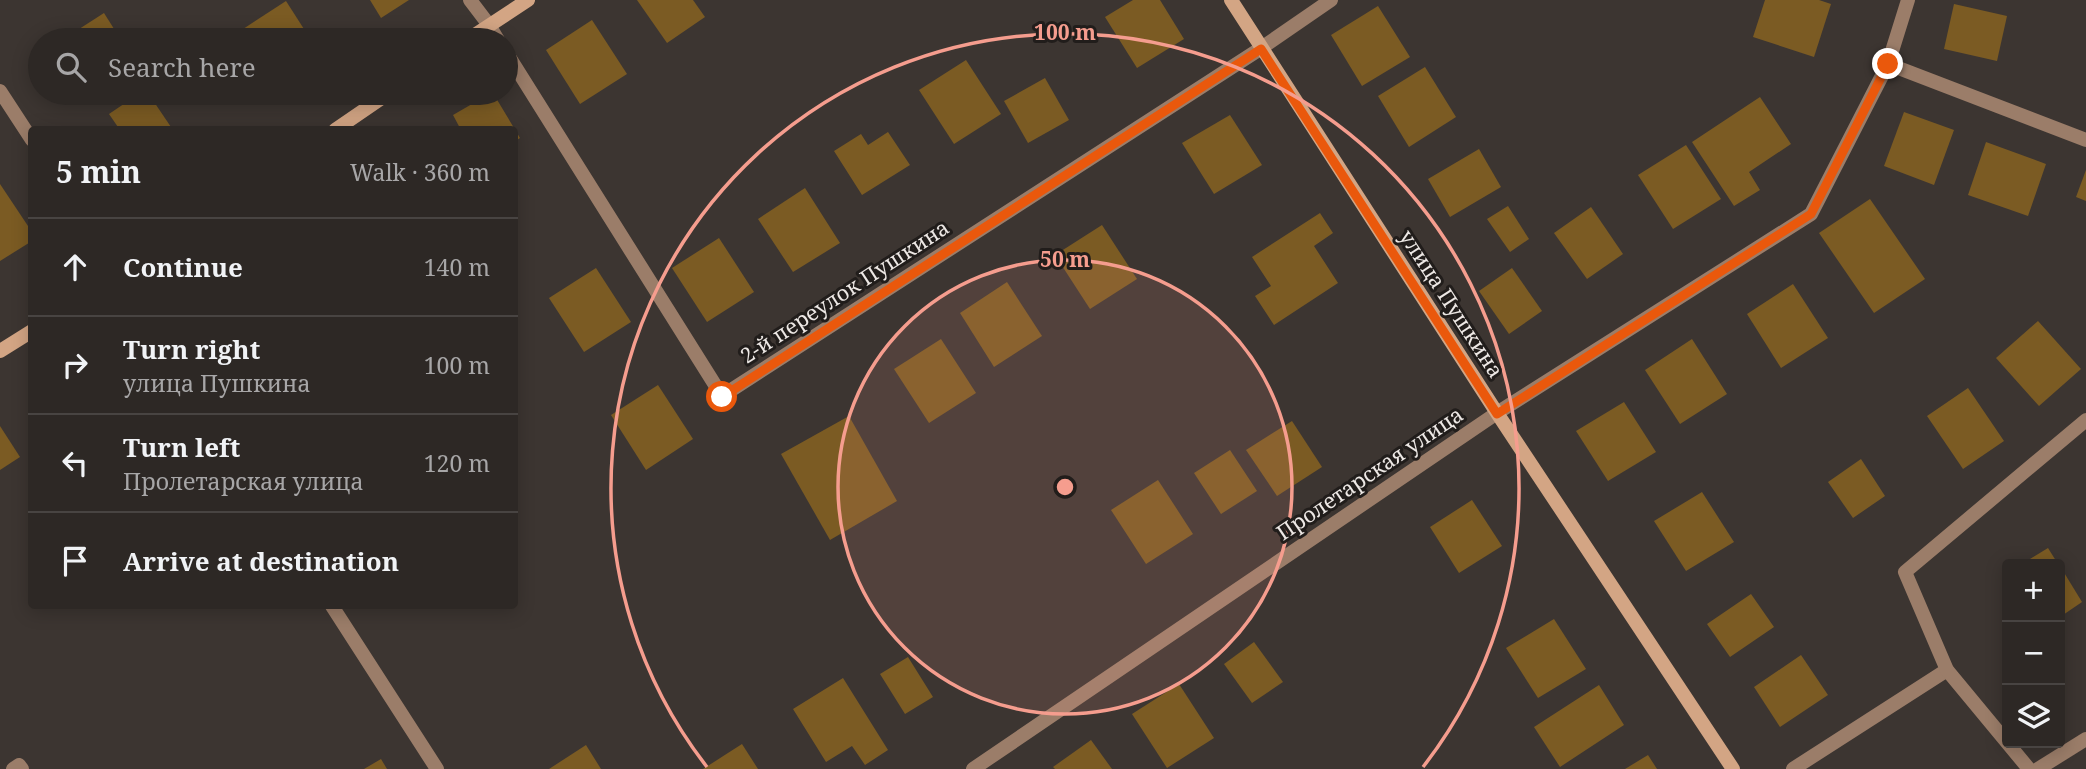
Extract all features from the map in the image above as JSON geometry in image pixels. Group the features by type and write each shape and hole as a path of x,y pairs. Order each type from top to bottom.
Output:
{"street":[{"path":"470,0 491,28"},
{"path":"485,28 528,0"},
{"name":"улица Пушкина","path":"1231,0 1497,414 1733,769"},
{"name":"2-й переулок Пушкина","path":"518,71 722,397 1261,49 1331,0"},
{"name":"Пролетарская улица","path":"973,769 1497,414 1811,214 1888,64 1908,0"},
{"path":"1888,64 2086,140"},
{"path":"0,91 28,134"},
{"path":"341,126 371,105"},
{"path":"0,351 28,334"},
{"path":"2029,769 1947,670 1905,572 2086,420"},
{"path":"334,609 438,769"},
{"path":"1793,769 1947,670"},
{"path":"2038,769 2086,739"},
{"path":"13,769 19,765 22,769"}],"building":[{"path":"370,0 409,0 381,18"},
{"path":"637,0 693,0 705,17 667,43"},
{"path":"1133,0 1160,0 1184,39 1137,68 1105,17"},
{"path":"1765,0 1819,0 1831,4 1814,57 1753,37"},
{"path":"286,1 303,28 245,28"},
{"path":"1954,4 2007,16 1997,61 1944,49"},
{"path":"1378,6 1410,57 1362,86 1331,35"},
{"path":"104,13 113,28 81,28"},
{"path":"592,20 627,74 580,104 546,50"},
{"path":"966,60 1001,114 954,144 919,90"},
{"path":"1425,67 1456,117 1409,147 1378,96"},
{"path":"1045,78 1069,120 1028,143 1004,101"},
{"path":"1760,97 1791,144 1749,172 1760,190 1734,206 1692,142"},
{"path":"122,105 156,105 170,126 117,126 109,114"},
{"path":"470,105 500,105 513,126 459,126 453,115"},
{"path":"1904,112 1954,130 1934,185 1884,166"},
{"path":"1230,115 1262,165 1214,194 1182,143"},
{"path":"888,132 910,165 862,195 834,151 861,134 868,145"},
{"path":"1986,142 2046,164 2028,216 1968,195"},
{"path":"1686,145 1721,199 1673,229 1638,175"},
{"path":"1479,149 1501,187 1450,217 1428,179"},
{"path":"2086,170 2086,201 2076,197"},
{"path":"0,184 28,226 28,244 0,261"},
{"path":"805,188 840,243 793,272 758,219"},
{"path":"1870,199 1925,279 1874,313 1819,233"},
{"path":"1508,206 1529,239 1510,252 1487,219"},
{"path":"1591,207 1623,254 1587,279 1554,233"},
{"path":"1320,213 1333,233 1314,246 1338,283 1274,325 1255,296 1271,286 1252,257"},
{"path":"1102,225 1137,279 1090,309 1055,255"},
{"path":"719,238 754,292 707,322 672,268"},
{"path":"596,268 631,322 584,352 549,298"},
{"path":"1512,268 1542,311 1509,334 1479,291"},
{"path":"1007,282 1042,336 994,367 960,313"},
{"path":"1793,284 1828,338 1781,368 1747,314"},
{"path":"2038,321 2081,369 2039,406 1996,358"},
{"path":"941,339 976,393 929,423 894,369"},
{"path":"1692,339 1727,394 1680,424 1645,370"},
{"path":"658,385 693,439 646,470 611,415"},
{"path":"1968,388 2004,441 1963,469 1927,416"},
{"path":"1624,402 1656,452 1608,481 1576,431"},
{"path":"849,416 897,501 830,540 781,454"},
{"path":"1292,421 1322,467 1277,496 1246,450"},
{"path":"0,426 20,457 0,470"},
{"path":"1230,450 1257,491 1221,514 1194,473"},
{"path":"1861,459 1885,496 1853,518 1828,482"},
{"path":"1158,480 1193,534 1146,564 1111,510"},
{"path":"1702,492 1734,542 1686,571 1654,521"},
{"path":"1472,500 1502,546 1459,573 1430,527"},
{"path":"2048,548 2055,559 2030,559"},
{"path":"2065,574 2082,602 2065,614"},
{"path":"1751,594 1774,627 1730,657 1707,624"},
{"path":"1554,619 1586,669 1538,698 1506,648"},
{"path":"1254,642 1283,682 1252,703 1224,664"},
{"path":"1801,655 1828,695 1780,727 1754,687"},
{"path":"908,657 933,697 905,714 880,674"},
{"path":"843,678 888,750 865,765 852,746 826,762 793,709"},
{"path":"1179,684 1214,738 1167,768 1132,714"},
{"path":"1599,685 1624,725 1560,767 1534,727"},
{"path":"1091,740 1112,769 1053,767"},
{"path":"742,744 758,769 703,769"},
{"path":"586,745 601,769 549,769"},
{"path":"1648,755 1657,769 1625,769"},
{"path":"381,759 387,769 364,769"}],"route":[{"path":"722,397 1261,49 1497,414 1811,214 1888,64"}]}
